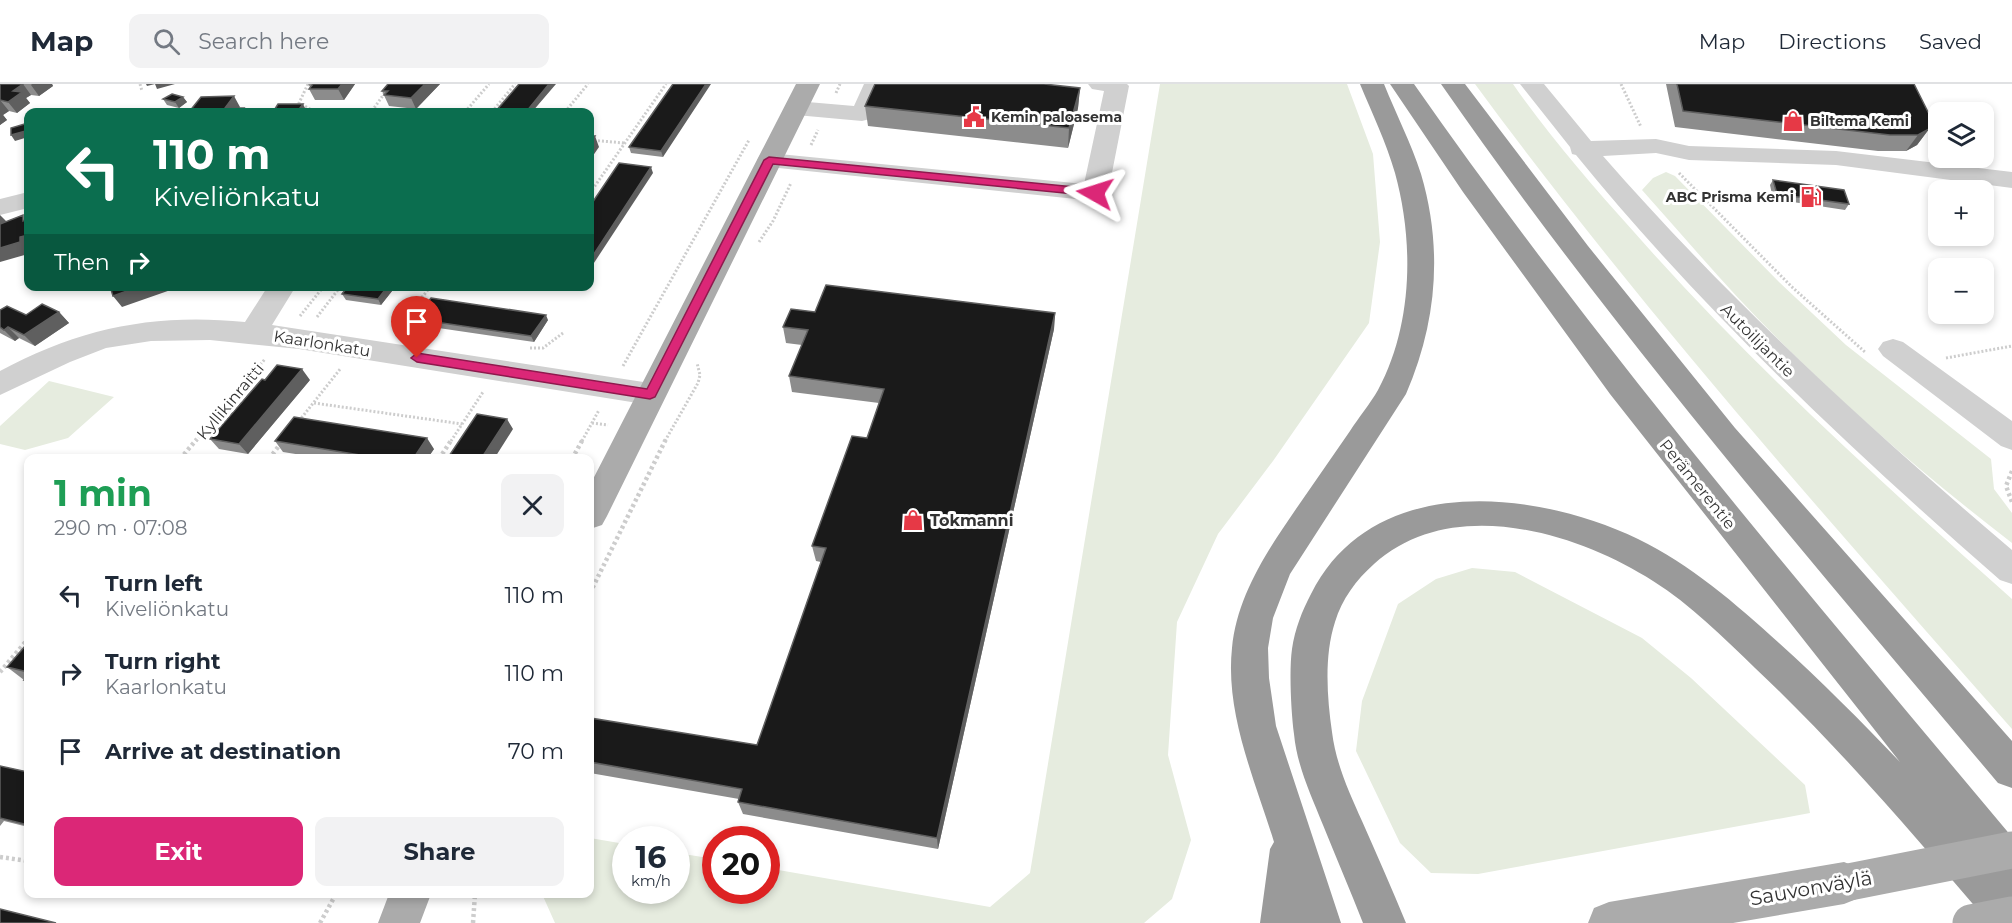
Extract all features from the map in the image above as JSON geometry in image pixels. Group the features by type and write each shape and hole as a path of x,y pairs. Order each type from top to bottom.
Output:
{"highway":[{"path":"1320,923 1257,726 1252,702 1250,648 1255,618 1275,568 1391,394 1410,345 1419,301 1420,267 1413,193 1407,171 1372,84"},
{"name":"Perämerentie","path":"1402,84 1453,160 1552,297 1647,422 2012,869"},
{"path":"1453,84 1578,252 1724,436 2012,770"},
{"path":"1385,923 1329,791 1315,748 1311,708 1310,651 1319,614 1331,588 1349,565 1398,528 1435,518 1469,514 1510,515 1553,523 1598,536 1652,562 1699,593 1794,679 1932,825 2012,916"},
{"path":"1281,923 1292,841"}],"main road":[{"path":"594,508 802,96"},
{"name":"Sauvonväylä","path":"1609,923 1844,883 2012,850"},
{"path":"399,923 408,898"},
{"path":"1971,923 2012,916"}],"street":[{"path":"802,96 828,110 862,114 876,84"},
{"path":"769,160 1095,193 1117,86 1100,84"},
{"name":"Autoilijantie","path":"1532,84 1581,149 1658,237 1802,384 1900,475 2012,570"},
{"path":"1581,149 1656,146 1684,163"},
{"path":"1602,172 1668,162 1847,159 2012,180"},
{"path":"0,207 24,201"},
{"path":"254,333 279,291"},
{"name":"Kaarlonkatu","path":"0,384 42,361 80,345 122,335 176,329 284,337 650,394"},
{"path":"1881,352 2012,438"}],"path":[{"path":"140,84 142,91"},
{"path":"308,84 300,96 299,103 308,108"},
{"path":"374,108 392,84"},
{"path":"468,108 489,84"},
{"path":"495,108 515,84"},
{"path":"568,108 588,84"},
{"path":"594,187 666,84"},
{"path":"756,246 773,221 840,84"},
{"path":"1621,84 1642,128"},
{"path":"622,368 752,136"},
{"path":"594,140 625,143"},
{"path":"1684,163 1774,271 1824,318 1881,352"},
{"name":"Kyllikinraitti","path":"185,454 320,291"},
{"path":"327,318 316,316 337,291"},
{"path":"397,329 427,291"},
{"path":"385,327 408,330"},
{"path":"520,347 543,348 563,333"},
{"path":"299,422 357,348"},
{"path":"594,585 669,433 698,383 700,375 694,355"},
{"path":"442,454 498,370"},
{"path":"575,454 604,401"},
{"path":"314,403 462,424"},
{"path":"273,454 284,440"},
{"path":"2012,471 2007,477 2005,488 2012,502"},
{"path":"0,672 24,644"},
{"path":"0,857 24,860"},
{"path":"320,923 334,898"},
{"path":"473,923 475,898"}],"shaded area":[{"path":"1160,84 1347,84 1373,154 1380,242 1369,323 1273,461 1218,534 1177,622 1168,755 1191,840 1172,899 1144,923 555,923 544,898 594,898 594,839 612,842 612,904 690,904 690,855 702,857 702,904 780,904 780,870 990,907 1030,873"},
{"path":"1475,84 1513,84 1541,123 1618,214 1724,329 1865,466 2012,599 2012,729 1669,332 1538,168"},
{"path":"1666,172 1675,176 1779,282 1846,345 1991,459 1994,489 2012,513 2012,543 1951,495 1863,419 1743,303 1642,190 1653,178"},
{"path":"49,381 114,397 68,438 25,450 0,444 0,426"},
{"path":"1472,568 1515,572 1642,638 1691,678 1805,785 1810,813 1478,874 1431,873 1400,843 1356,751 1362,701 1398,604 1436,579"}],"building":[{"path":"0,84 23,84 13,91 22,92 8,102 0,100"},
{"path":"313,84 342,84 338,89 309,89"},
{"path":"388,84 425,84 411,98 384,95 388,91 382,91"},
{"path":"519,84 549,84 529,108 498,108"},
{"path":"673,84 706,84 661,151 629,147"},
{"path":"875,84 1044,84 1080,88 1069,128 865,106"},
{"name":"Biltema Kemi","path":"1677,84 1914,84 1928,112 1928,130 1918,135 1890,135 1683,111"},
{"path":"172,94 183,97 175,102 163,99"},
{"path":"234,96 225,108 192,108 201,97"},
{"path":"278,104 303,104 300,108 276,108"},
{"path":"24,124 24,132 11,135 11,128"},
{"path":"619,163 651,167 594,254 594,200"},
{"path":"1773,180 1844,190 1849,204 1777,194"},
{"path":"23,215 24,236 20,237 20,242 0,248 0,224"},
{"path":"826,285 1055,313 937,838 738,802 742,789 594,763 594,719 757,745 826,548 812,546 852,436 867,438 884,389 789,376 808,330 783,327 791,309 815,312"},
{"path":"112,291 127,291 113,296"},
{"path":"344,291 384,291 378,299 342,294"},
{"path":"431,298 546,315 531,336 415,319"},
{"path":"42,304 59,312 24,335 8,327 4,330 0,327 0,310 7,306 26,315"},
{"path":"277,365 302,369 239,444 210,439 262,379 265,380"},
{"path":"477,414 507,419 484,454 450,454"},
{"path":"294,417 427,438 416,454 354,454 275,441"},
{"path":"24,647 24,671 7,667"},
{"path":"0,766 24,771 24,824 0,818"},
{"path":"0,909 56,923 0,923"}],"place":[{"name":"Kemin paloasema","path":"974,117"},
{"name":"Biltema Kemi","path":"1793,121"},
{"name":"ABC Prisma Kemi","path":"1811,197"},
{"name":"Tokmanni","path":"913,520"}],"route":[{"path":"417,358 650,394 769,160 1095,193"}]}
